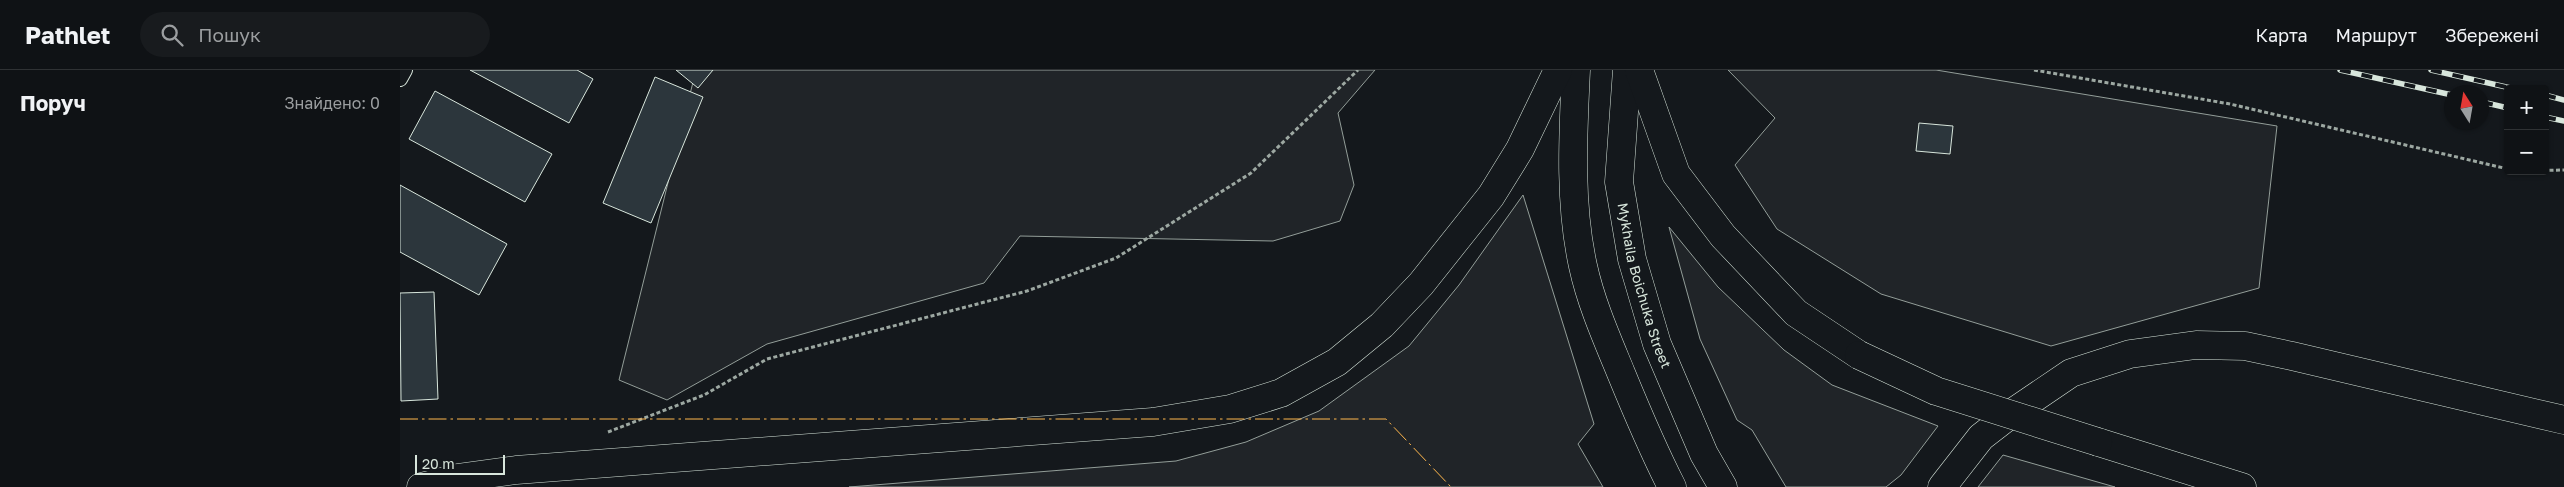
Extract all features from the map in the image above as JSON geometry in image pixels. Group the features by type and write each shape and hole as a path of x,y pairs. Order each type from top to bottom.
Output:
{"main road":[{"path":"421,487 457,478 516,470 1153,422 1230,409 1280,393 1337,362 1382,324 1421,284 1491,196 1520,150 1558,70"},
{"path":"1576,70 1573,120 1575,200 1583,266 1605,335 1654,453 1672,487"},
{"name":"Mykhaila Boichuka Street","path":"1627,70 1619,182 1632,259 1657,344 1704,454 1723,487"},
{"path":"1639,70 1665,136 1676,174 1723,236 1796,313 1859,355 1936,391 2242,487"},
{"path":"1942,487 1981,437 2071,373 2130,354 2196,345 2244,346 2564,420"}],"lane":[{"path":"400,79 406,70"}],"path":[{"path":"602,435 704,395 767,358 1027,291 1116,258 1251,173 1358,70"},
{"path":"2034,70 2230,104 2504,168"},
{"path":"2549,170 2564,170"}],"shaded area":[{"path":"696,70 1375,70 1338,113 1354,185 1340,221 1273,241 1020,236 984,283 767,344 667,400 619,380"},
{"path":"1728,70 1936,70 2277,126 2259,288 2051,346 1881,294 1777,229 1735,165 1775,118"},
{"path":"1523,195 1594,424 1578,444 1603,487 849,487 1176,461 1246,442 1319,411 1409,346 1459,285"},
{"path":"1669,227 1718,287 1784,350 1832,385 1938,426 1901,475 1886,487 1786,487 1752,430 1737,420 1700,339"},
{"path":"2003,455 2115,487 1978,487"}],"building":[{"path":"470,70 577,70 593,79 569,123"},
{"path":"676,70 713,70 698,88"},
{"path":"655,77 703,97 651,223 603,203"},
{"path":"435,91 552,154 525,202 409,139"},
{"path":"1919,123 1953,126 1950,154 1916,151"},
{"path":"400,185 507,244 479,295 400,252"},
{"path":"434,292 438,399 401,401 400,293"}],"railway":[{"path":"2340,70 2444,93"},
{"path":"2431,70 2504,87"},
{"path":"2549,96 2564,100"},
{"path":"2489,104 2504,107"},
{"path":"2549,118 2564,121"}],"power":[{"path":"400,419 1386,419 1451,487"}]}
